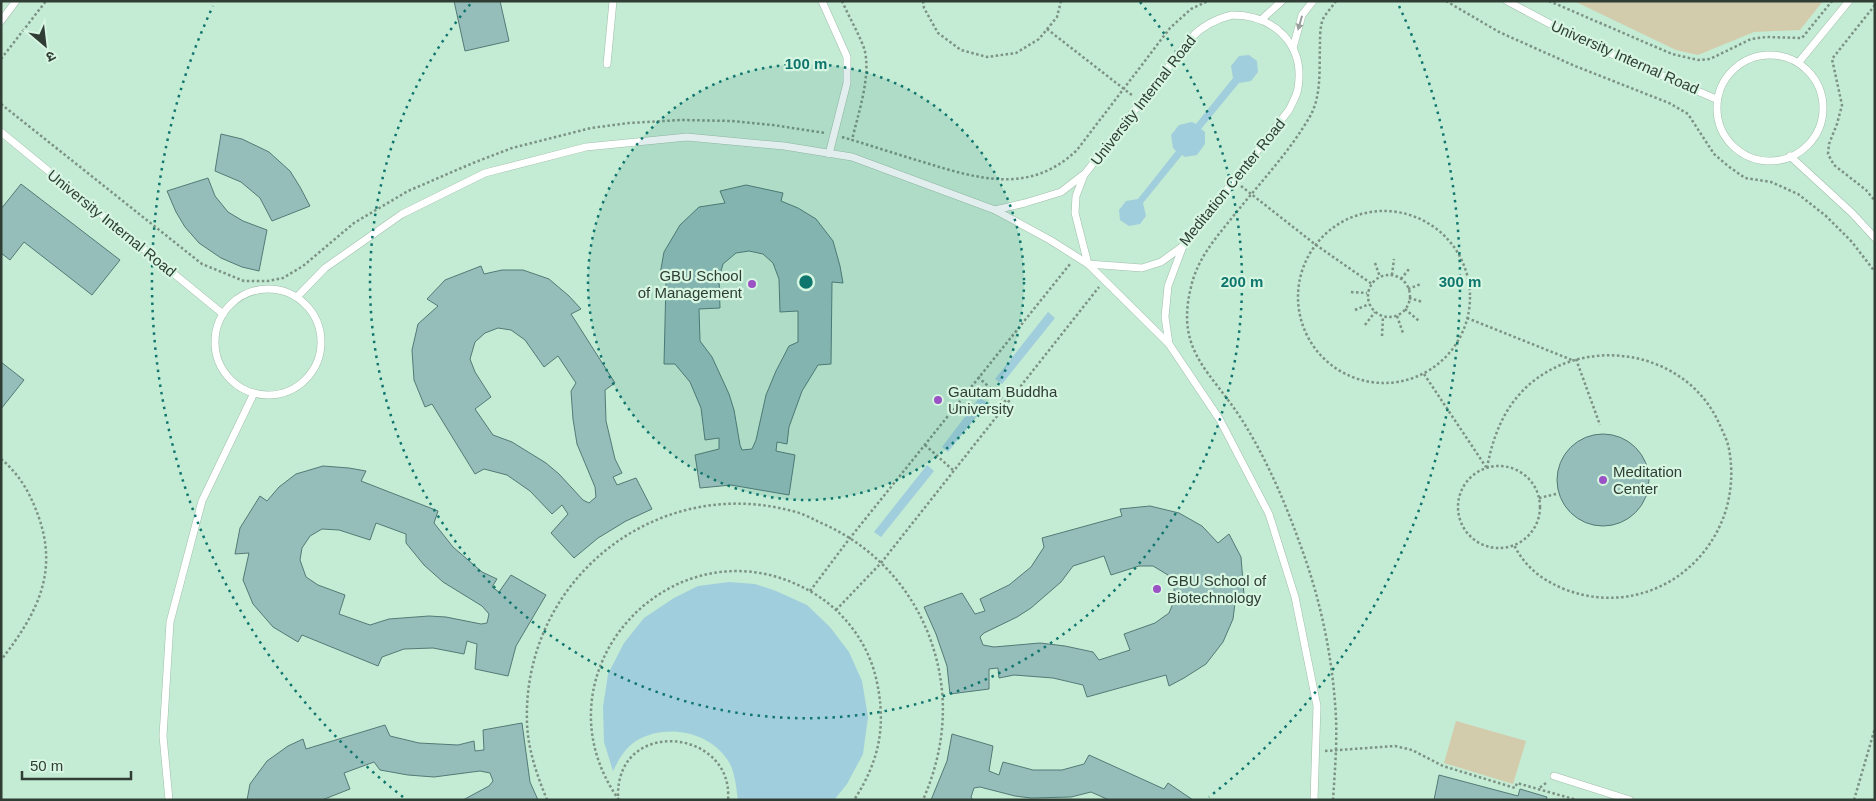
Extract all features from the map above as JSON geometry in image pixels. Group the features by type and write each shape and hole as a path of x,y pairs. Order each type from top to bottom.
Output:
{"lane":[{"path":"1,21 16,1"},
{"path":"607,64 613,1"},
{"path":"822,1 847,57 847,83 829,154"},
{"path":"1262,19 1282,1"},
{"path":"1293,48 1302,15 1313,1"},
{"name":"University Internal Road","path":"1507,1 1584,42 1716,98"},
{"path":"1799,62 1849,1"},
{"name":"University Internal Road","path":"995,210 1061,192 1084,175 1200,29 1218,18 1243,15 1262,19 1277,29"},
{"name":"Meditation Center Road","path":"1088,264 1142,268 1162,262 1183,246 1289,110 1298,90 1299,70 1293,48 1277,29"},
{"path":"1758,55 1784,56 1799,62 1812,74 1823,96 1823,119 1815,136 1801,152 1782,160 1763,161 1741,154 1728,142 1717,120 1716,98 1724,79 1736,66 1758,55"},
{"name":"University Internal Road","path":"1,132 223,314"},
{"path":"297,297 325,268 402,214 490,172 586,147 688,137 784,146 852,157 995,210 1050,240 1088,264 1169,344 1220,420 1269,514 1295,597 1317,706 1314,800"},
{"path":"1790,156 1875,238"},
{"name":"University Internal Road","path":"1084,175 1076,196 1075,213 1088,264"},
{"path":"1169,344 1165,317 1168,286 1183,246"},
{"path":"257,290 283,290 297,297 311,309 321,331 321,353 314,371 300,386 280,395 262,396 239,388 226,376 216,354 215,333 223,314 235,300 257,290"},
{"path":"169,800 163,736 170,622 202,500 254,393"},
{"path":"1554,776 1630,800"}],"path":[{"path":"1,59 46,1"},
{"path":"923,1 924,8 938,33 961,50 987,57 1016,53 1039,39 1056,17 1061,1"},
{"path":"1,104 202,264 244,281 268,281 283,278 303,266 354,223 408,191 512,148 582,130 629,123 681,120 773,125 834,135 971,176 994,180 1017,179 1038,174 1066,162 1170,28 1191,9 1208,1"},
{"path":"1333,800 1336,704 1329,651 1315,589 1300,544 1265,462 1242,420 1197,358 1188,337 1186,316 1190,287 1197,265 1214,240 1302,131 1315,108 1319,81 1322,20 1336,1"},
{"path":"1446,1 1499,32 1575,66 1669,103 1688,114 1714,154 1728,166 1745,178 1771,182 1798,194 1833,222 1852,242 1875,272"},
{"path":"1549,1 1672,54 1698,60 1710,58 1751,39 1766,37 1802,38 1832,1"},
{"path":"1875,5 1832,60 1842,105 1828,154 1834,165 1866,190 1875,201"},
{"path":"1047,29 1141,102"},
{"path":"1234,180 1316,244 1372,284"},
{"path":"1383,210 1415,216 1445,235 1462,258 1471,296 1464,330 1446,358 1417,378 1385,384 1355,380 1323,360 1305,335 1297,298 1304,263 1316,244 1322,237 1346,219 1383,210"},
{"path":"810,591 850,538 1076,256"},
{"path":"1392,276 1394,259"},
{"path":"1375,263 1380,277"},
{"path":"1401,280 1409,269"},
{"path":"1392,276 1401,280 1408,290 1409,298 1405,309 1392,317 1383,316 1375,312 1369,304 1368,293 1372,284 1380,277 1392,276"},
{"path":"836,610 881,563 1104,280"},
{"path":"1408,290 1421,284"},
{"path":"1351,292 1368,293"},
{"path":"1409,298 1423,302"},
{"path":"1355,310 1369,304"},
{"path":"1405,309 1419,320"},
{"path":"1364,325 1375,312"},
{"path":"1382,336 1383,316"},
{"path":"1396,316 1403,333"},
{"path":"1467,318 1572,360"},
{"path":"1487,468 1492,444 1501,420 1514,401 1531,383 1550,370 1572,360 1594,355 1617,354 1639,358 1665,367 1684,379 1699,393 1712,410 1726,438 1732,480 1728,508 1718,532 1708,548 1691,567 1670,582 1646,592 1624,597 1591,596 1576,593 1552,584 1532,570 1514,545"},
{"path":"1576,359 1600,425"},
{"path":"1423,374 1487,468"},
{"path":"978,378 1008,403"},
{"path":"924,445 954,471"},
{"path":"1,459 27,490 42,523 47,553 44,585 34,610 20,636 1,660"},
{"path":"1503,466 1519,471 1531,481 1539,498 1540,512 1535,527 1525,539 1514,545 1495,548 1479,544 1467,534 1460,519 1458,503 1462,488 1473,475 1487,468 1503,466"},
{"path":"1539,498 1556,494"},
{"path":"547,800 534,768 527,724 531,675 538,646 554,610 582,571 606,549 647,523 680,511 721,504 757,504 793,511 838,530 868,550 897,578 920,612 936,655 943,690 943,734 933,776 923,800"},
{"path":"618,799 600,764 592,734 592,707 597,674 608,648 622,626 641,607 659,593 688,579 719,571 746,571 775,575 798,584 826,601 844,617 861,640 871,660 881,697 881,725 875,758 864,785 854,800"},
{"path":"1854,800 1875,728"},
{"path":"618,799 618,783 624,766 639,750 655,743 678,741 696,745 710,755 723,772 729,791 728,800"},
{"path":"1316,752 1395,746 1412,750 1443,766 1515,788 1517,782 1577,800"},
{"path":"1538,788 1554,776"}],"shaded area":[{"name":"Gautam Buddha University","path":"1,1 1875,1 1875,800 1,800"},
{"path":"1574,1 1823,1 1800,30 1754,32 1698,55 1676,50"},
{"path":"1456,721 1526,741 1513,784 1444,763"}],"water":[{"path":"1249,55 1257,61 1258,72 1251,81 1239,83 1201,129 1205,132 1205,144 1197,155 1185,157 1182,155 1143,203 1146,216 1140,224 1129,226 1120,220 1119,210 1126,201 1138,199 1176,151 1173,148 1171,135 1179,125 1192,122 1196,124 1233,78 1231,66 1239,56"},
{"path":"1048,312 1055,318 1002,384 995,379"},
{"path":"980,397 987,403 948,452 942,447"},
{"path":"927,465 934,471 881,537 874,532"},
{"path":"729,582 755,584 807,605 830,627 849,652 862,681 868,717 863,754 847,784 834,800 738,800 730,763 719,749 698,736 673,731 647,735 636,741 625,750 613,771 604,742 603,707 608,674 624,643 644,618 674,598 698,586"}],"building":[{"path":"454,1 500,1 509,41 465,51"},
{"path":"221,134 242,139 269,152 290,171 310,206 272,221 260,198 241,182 215,171"},
{"path":"208,178 215,196 228,212 243,221 267,230 259,271 242,267 221,258 199,243 185,227 176,212 167,191"},
{"path":"21,184 120,260 92,295 24,242 10,260 1,253 1,209"},
{"path":"746,185 783,193 781,201 798,208 816,219 833,241 840,266 843,283 832,282 831,364 818,365 802,391 789,427 787,444 777,442 776,451 795,455 789,495 731,485 700,488 695,455 719,449 719,438 705,440 701,408 690,382 675,364 664,364 666,281 659,280 664,252 680,225 699,207 725,203 720,191","holes":["749,251 763,254 773,263 779,279 780,312 798,311 798,342 789,346 776,371 766,395 756,440 752,449 742,450 729,394 712,357 700,341 699,309 720,308 719,278 723,264 736,253"]},
{"path":"481,266 484,274 502,270 523,270 549,279 581,309 571,314 615,383 605,390 606,421 615,459 622,473 613,477 617,485 636,478 652,509 626,521 598,538 574,558 551,533 568,514 562,505 552,514 530,491 507,475 484,469 475,474 432,404 425,407 414,380 412,350 418,324 438,306 427,299 445,280","holes":["498,328 511,330 525,340 544,367 558,356 576,383 571,391 577,444 595,487 596,497 589,503 583,500 546,463 512,442 493,435 475,409 491,397 475,372 470,359 475,342 485,333"]},
{"path":"1,362 24,380 1,409"},
{"name":"Meditation Center","path":"1603,434 1621,438 1636,447 1645,462 1649,480 1645,498 1636,513 1621,522 1603,526 1585,522 1570,513 1561,498 1557,480 1561,462 1570,447 1585,438"},
{"path":"323,466 366,471 361,481 438,511 434,523 453,547 482,572 497,579 492,587 499,592 511,575 546,595 516,646 508,676 475,669 477,644 467,641 464,654 433,648 404,649 382,657 378,666 302,635 298,642 273,627 253,604 243,580 249,553 235,554 240,528 260,496 267,501 279,487 296,474","holes":["376,523 406,534 406,543 424,565 443,582 482,606 489,614 487,623 481,624 446,617 429,616 389,619 370,625 339,614 345,595 318,585 306,577 300,560 302,548 310,536 322,529 339,530 370,540"]},
{"path":"1150,506 1179,513 1202,526 1218,543 1229,534 1241,557 1244,595 1236,595 1233,619 1223,642 1206,664 1169,686 1166,675 1087,697 1083,685 1053,678 1014,675 999,678 998,668 989,669 989,689 950,694 947,666 924,607 962,593 975,614 985,611 980,599 1009,585 1031,567 1044,547 1042,538 1122,516 1120,509","holes":["1104,556 1111,575 1139,566 1153,566 1168,575 1174,587 1174,601 1169,613 1155,623 1124,634 1130,650 1099,660 1093,652 1065,646 1040,643 994,647 983,645 980,637 984,633 1031,608 1061,582 1073,566"]},
{"path":"522,723 530,782 538,800 463,800 489,786 493,781 490,773 480,771 434,777 408,775 380,770 374,762 344,773 350,789 322,800 247,800 250,784 267,761 288,746 303,739 306,749 385,725 390,736 419,743 458,745 474,741 475,751 484,750 483,730"},
{"path":"952,734 993,746 989,771 999,775 1003,762 1033,770 1062,770 1084,764 1089,755 1164,789 1168,783 1193,800 1109,800 1091,792 1071,797 1031,798 980,787 974,788 971,797 973,800 931,800 947,761"},
{"path":"1439,775 1518,796 1520,789 1547,797 1546,800 1434,800"}],"place":[{"name":"GBU School of Management","path":"752,284"},
{"name":"Gautam Buddha University","path":"938,400"},
{"name":"Meditation Center","path":"1603,480"},
{"name":"GBU School of Biotechnology","path":"1157,589"}]}
